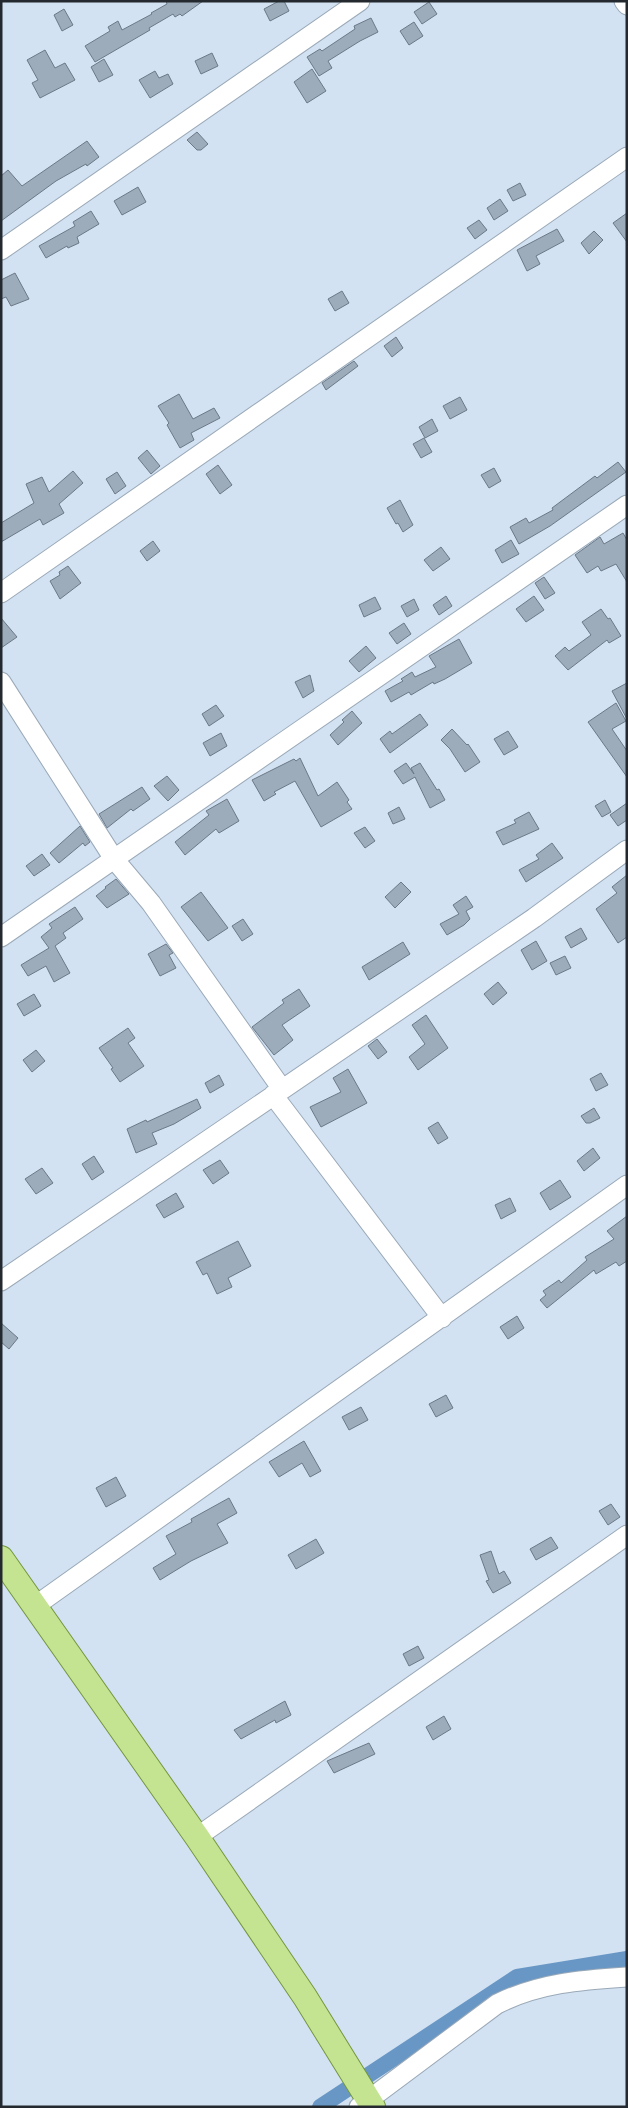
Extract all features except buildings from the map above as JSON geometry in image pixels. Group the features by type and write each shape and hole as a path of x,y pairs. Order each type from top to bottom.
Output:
{"main road":[{"path":"1,1558 197,1836 304,1998 367,2105"}],"street":[{"path":"1,250 360,1"},
{"path":"624,1 627,5"},
{"path":"1,593 627,157"},
{"path":"1,937 627,505"},
{"path":"1,682 114,859 152,903 278,1092 442,1318"},
{"path":"1,1281 534,918 627,850"},
{"path":"35,1606 627,1186"},
{"path":"197,1836 627,1536"},
{"path":"367,2105 453,2036 498,2004 518,1994 551,1984 627,1977"}],"waterway":[{"path":"320,2107 517,1977 627,1959"}]}
